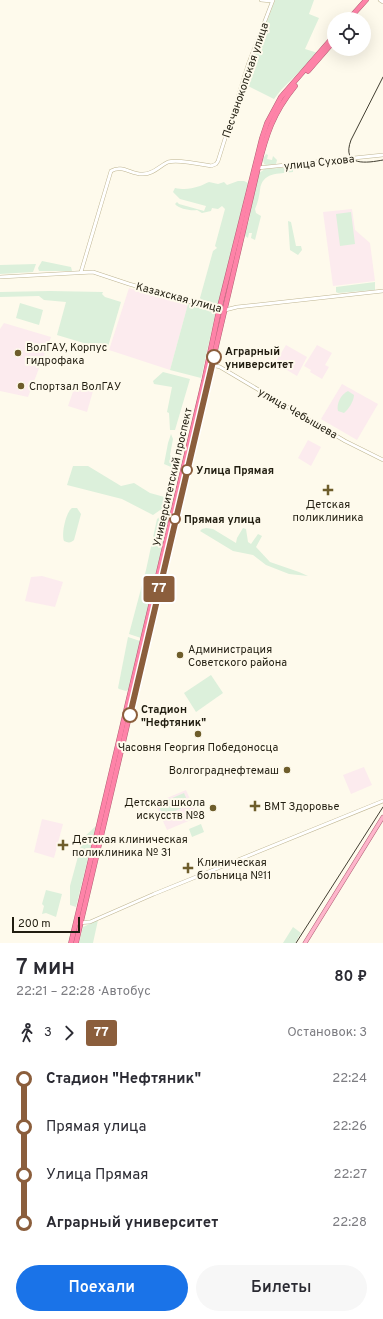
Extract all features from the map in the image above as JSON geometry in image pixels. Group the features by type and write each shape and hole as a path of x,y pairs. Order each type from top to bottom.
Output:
{"highway":[{"path":"355,12 366,0"},
{"path":"359,12 370,0"},
{"name":"Университетский проспект","path":"71,943 78,923 196,424 219,310 267,123 282,97 327,44"},
{"name":"Университетский проспект","path":"196,424 213,365 256,168 266,138 276,112 286,97 327,49"},
{"name":"Университетский проспект","path":"76,943 78,923"}],"main road":[{"path":"305,943 383,817"}],"street":[{"path":"261,0 273,0"},
{"name":"Песчанокопская улица","path":"81,272 111,171 118,168 143,174 153,172 169,162 211,166 216,164 244,77 273,0"},
{"name":"улица Сухова","path":"256,168 383,156"},
{"name":"Казахская улица","path":"0,277 93,272 219,310 383,291"},
{"name":"улица Чебышева","path":"213,365 220,367 345,441 383,460"},
{"path":"78,923 90,922 154,894 383,801"}],"shaded area":[{"path":"352,209 355,230 370,243 375,281 333,286 323,212"},
{"path":"129,288 188,304 170,370 109,350"},
{"path":"4,323 51,337 28,397 0,391 0,329"},
{"path":"286,345 307,357 297,376 275,363"},
{"path":"317,345 332,353 325,365 329,367 322,379 310,372 311,370 304,366"},
{"path":"342,384 378,404 357,440 321,419"},
{"path":"75,386 93,391 87,412 68,406"},
{"path":"308,440 321,447 311,466 298,458"},
{"path":"42,576 63,582 55,607 25,601 31,577"},
{"path":"364,767 372,785 351,794 343,775"},
{"path":"186,790 198,817 167,830 155,803"},
{"path":"42,819 63,824 54,858 34,852"}],"green space":[{"path":"275,0 314,0 309,14 319,18 305,49 318,53 274,99 244,84"},
{"path":"266,154 268,155 267,159 272,160 273,156 277,160 276,164 264,164 263,159"},
{"path":"293,167 293,172 272,175 267,177 261,184 258,202 255,209 256,213 261,216 255,240 251,238 252,233 249,233 248,238 244,235 250,217 259,173 265,169"},
{"path":"238,181 248,183 218,306 215,308 207,306 207,302 202,301 200,298 213,251 217,248 215,246 225,209 222,206 218,209 212,208 211,211 202,213 197,210 188,210 175,204 177,202 179,204 204,211 206,206 180,199 173,192 175,188 190,188 201,186 209,182 218,184 224,182 227,185"},
{"path":"351,212 355,244 340,246 336,214"},
{"path":"288,221 291,222 296,246 301,246 302,250 298,255 290,250"},
{"path":"42,261 71,267 72,271 39,271 38,268"},
{"path":"36,264 33,272 0,274 0,265"},
{"path":"375,282 375,290 336,292 336,287"},
{"path":"0,292 103,292 102,294 105,297 121,302 107,350 57,335 66,302 44,300 39,296 0,297"},
{"path":"20,303 43,310 39,325 16,318"},
{"path":"188,304 216,311 201,378 170,370"},
{"path":"163,372 190,379 175,430 170,430 169,413 167,412 172,387 154,384 153,381"},
{"path":"348,391 354,395 352,403 344,413 338,411 338,405 343,394"},
{"path":"171,434 173,439 170,455 173,458 181,456 178,470 164,464"},
{"path":"73,466 88,466 121,486 134,483 150,493 168,498 166,506 153,515 122,499 67,485"},
{"path":"72,508 77,508 81,514 74,540 72,542 68,542 64,541 63,538 64,529 66,518"},
{"path":"170,509 141,638 129,634 146,570 157,519"},
{"path":"206,528 213,529 236,543 237,538 243,528 246,529 248,542 251,544 258,534 262,536 256,547 270,562 308,576 289,574 266,565 253,555 233,551 200,531"},
{"path":"128,637 140,641 128,690 126,691 118,688"},
{"name":"Стадион \"Нефтяник\"","path":"211,675 223,693 196,712 184,693"},
{"path":"184,793 189,805 163,816 158,804"},
{"path":"201,824 204,832 192,837 189,829"},
{"path":"96,826 76,907 70,905 70,886 83,838"},
{"path":"46,890 62,894 56,917 46,913 42,914 44,906 42,904"},
{"path":"98,920 93,943 79,943 83,927"},
{"path":"293,927 301,933 295,943 283,943"}],"tram line":[{"path":"383,77 351,140 349,149 350,155 357,161 370,162 383,160"},
{"path":"296,943 383,807"}],"bus line":[{"name":"77","path":"130,715 214,357"}],"place":[{"name":"ВолГАУ, Корпус гидрофака","path":"18,353"},
{"name":"Аграрный университет","path":"214,357"},
{"name":"Спортзал ВолГАУ","path":"21,386"},
{"name":"Улица Прямая","path":"187,470"},
{"name":"Детская поликлиника","path":"328,490"},
{"name":"Прямая улица","path":"175,519"},
{"name":"Администрация Советского района","path":"180,655"},
{"name":"Стадион \"Нефтяник\"","path":"130,715"},
{"name":"Часовня Георгия Победоносца","path":"198,734"},
{"name":"Волгограднефтемаш","path":"287,770"},
{"name":"ВМТ Здоровье","path":"255,806"},
{"name":"Детская школа искусств №8","path":"213,808"},
{"name":"Детская клиническая поликлиника № 31","path":"63,845"},
{"name":"Клиническая больница №11","path":"188,868"}]}
